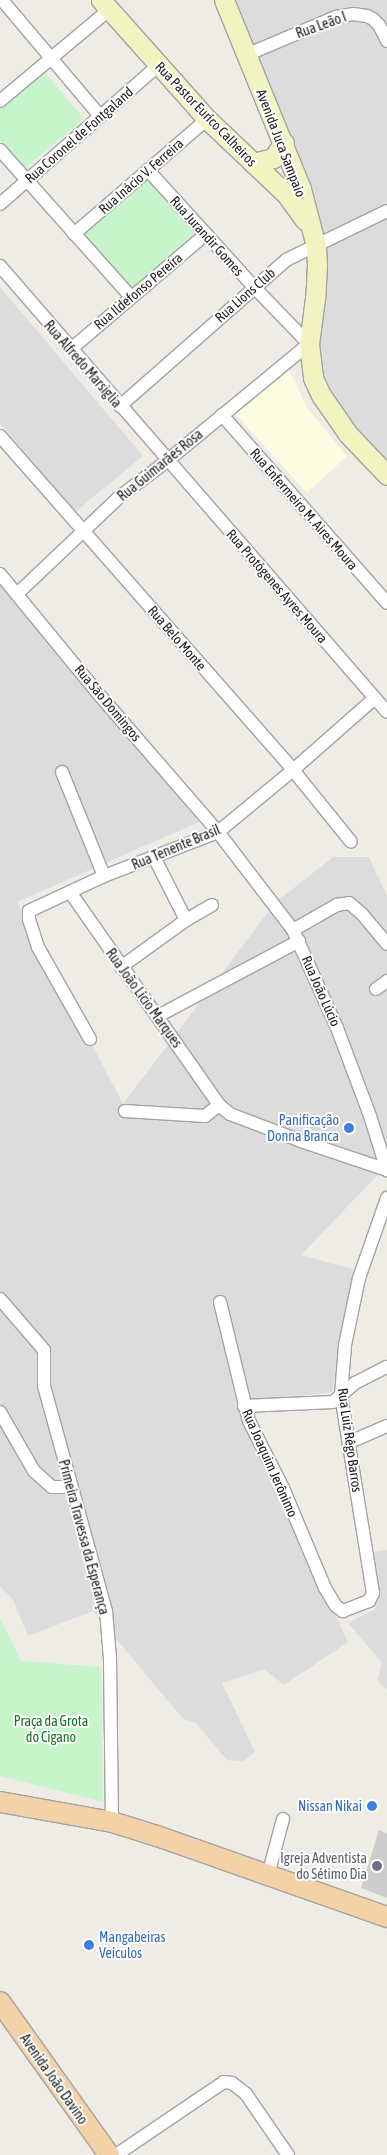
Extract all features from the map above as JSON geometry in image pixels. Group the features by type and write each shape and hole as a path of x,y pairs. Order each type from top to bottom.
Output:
{"main road":[{"name":"Avenida Juca Sampaio","path":"224,0 284,142 301,189 313,237 317,265 309,344 313,378 321,395 348,434 384,474"},
{"name":"Rua Pastor Euríco Calheiros","path":"105,5 208,119 286,194 313,237"},
{"path":"253,162 273,158 284,142"},
{"path":"0,1802 112,1822 268,1874 387,1917"},
{"name":"Avenida João Davino","path":"0,2002 109,2155"}],"street":[{"path":"2,0 100,116"},
{"path":"0,101 51,59 105,5"},
{"name":"Rua Leão I","path":"246,54 336,17 353,14 373,19 379,25 387,42"},
{"name":"Rua Coronel de Fontgaland","path":"0,204 159,65"},
{"name":"Rua Inácio V. Ferreira","path":"74,234 208,119"},
{"path":"0,150 131,297"},
{"name":"Rua Jurandir Gomes","path":"148,170 254,287 309,344"},
{"name":"Rua Lions Club","path":"120,406 313,237 387,211"},
{"name":"Rua Ildefonso Pereira","path":"71,349 206,234"},
{"name":"Rua Alfredo Marsiglia","path":"0,266 167,461"},
{"name":"Rua Guimarães Rosa","path":"17,594 118,498 167,461 309,344"},
{"name":"Rua Enfermeiro M. Aires Moura","path":"222,415 387,603"},
{"name":"Rua Belo Monte","path":"0,436 293,770 351,842"},
{"name":"Rua Protógenes Ayres Moura","path":"167,461 387,712"},
{"name":"Rua São Domingos","path":"0,574 96,690 218,832"},
{"name":"Rua Tenente Brasil","path":"90,1039 38,947 28,911 104,876 218,832 293,770 375,698"},
{"path":"62,772 104,876"},
{"name":"Rua João Lúcio","path":"218,832 296,936 337,1028 370,1116 387,1170"},
{"path":"154,857 186,920"},
{"name":"Rua João Lício Marques","path":"70,892 219,1105"},
{"path":"158,1016 296,936 337,905 349,903 362,914 387,944"},
{"path":"121,967 186,920 212,905"},
{"path":"376,989 387,981"},
{"path":"125,1111 205,1116 219,1105 230,1114 387,1170"},
{"name":"Rua Luiz Rêgo Barros","path":"347,1610 369,1600 373,1593 350,1442 341,1396 345,1345 359,1278 387,1198"},
{"name":"Primeira Travessa da Esperança","path":"0,1299 44,1350 44,1386 70,1487 106,1611 110,1659 112,1822"},
{"name":"Rua Joaquim Jerônimo","path":"220,1302 249,1421 283,1488 325,1588 336,1606 347,1610"},
{"path":"244,1406 333,1402 356,1383 387,1367"},
{"path":"0,1412 34,1472 52,1487 70,1487"},
{"path":"350,1442 387,1426"},
{"path":"268,1874 283,1820"},
{"path":"116,2155 224,2082 232,2083 246,2094 288,2155"}],"shaded area":[{"path":"233,0 387,0 387,478 315,403 313,254"},
{"path":"0,287 143,456 75,512 0,423"},
{"path":"283,369 290,371 307,408 347,456 307,493 237,416 237,409"},
{"path":"0,582 199,822 17,902 123,1104 275,903 333,857 369,857 387,896 387,1165 301,1255 353,1269 332,1392 238,1404 348,1642 284,1685 264,1669 222,1683 255,1752 244,1761 227,1760 196,1723 183,1719 93,1611 28,1636 12,1598 0,1586"},
{"path":"387,1550 387,1690 377,1681 382,1663 348,1623 376,1609 368,1553"},
{"name":"Igreja Adventista do Sétimo Dia","path":"379,1830 387,1834 387,1898 361,1888"}],"green space":[{"path":"42,69 84,119 24,169 0,140 0,105"},
{"path":"150,177 199,234 131,293 81,237"},
{"name":"Praça da Grota do Cigano","path":"0,1618 21,1661 101,1667 103,1802 0,1776"}],"place":[{"name":"Panificação Donna Branca","path":"349,1128"},
{"name":"Nissan Nikai","path":"372,1806"},
{"name":"Igreja Adventista do Sétimo Dia","path":"377,1866"},
{"name":"Mangabeiras Veículos","path":"89,1945"}]}
